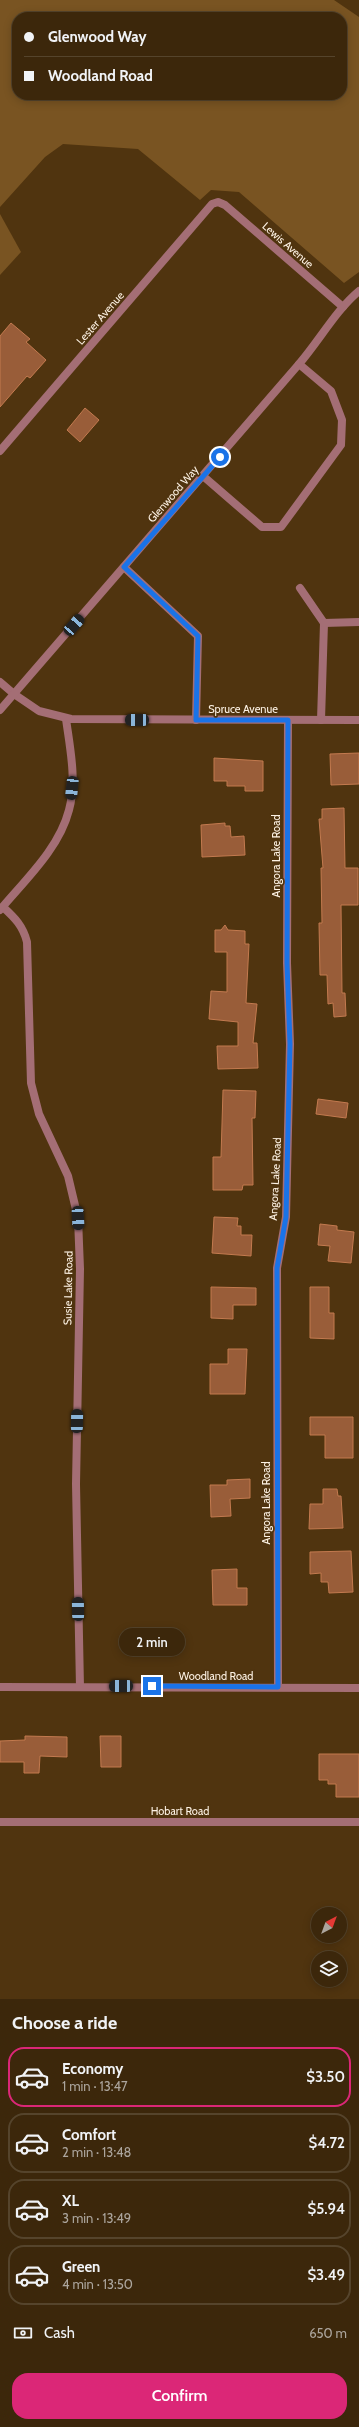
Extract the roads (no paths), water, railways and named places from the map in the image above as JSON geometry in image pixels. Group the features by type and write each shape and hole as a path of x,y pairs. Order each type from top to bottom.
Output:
{"street":[{"name":"Lewis Avenue","path":"218,202 225,205 343,307"},
{"name":"Lester Avenue","path":"0,451 206,210 212,204 218,202"},
{"name":"Glenwood Way","path":"0,710 300,364 321,339 343,307 359,291"},
{"path":"203,476 262,527 281,527 341,445 342,420 332,391 300,364"},
{"path":"124,567 198,636 196,720"},
{"path":"300,588 324,622 321,720"},
{"path":"324,622 359,622"},
{"name":"Spruce Avenue","path":"0,682 14,694 39,711 66,718 359,720"},
{"path":"2,909 51,848 63,828 70,809 72,765 66,718"},
{"name":"Angora Lake Road","path":"278,1687 277,1268 286,1217 290,1044 287,963 288,720"},
{"name":"Susie Lake Road","path":"2,909 18,920 24,930 27,942 31,1083 39,1114 68,1176 78,1218 80,1269 76,1484 80,1687"},
{"name":"Woodland Road","path":"0,1687 359,1688"},
{"name":"Hobart Road","path":"0,1822 359,1822"}]}
